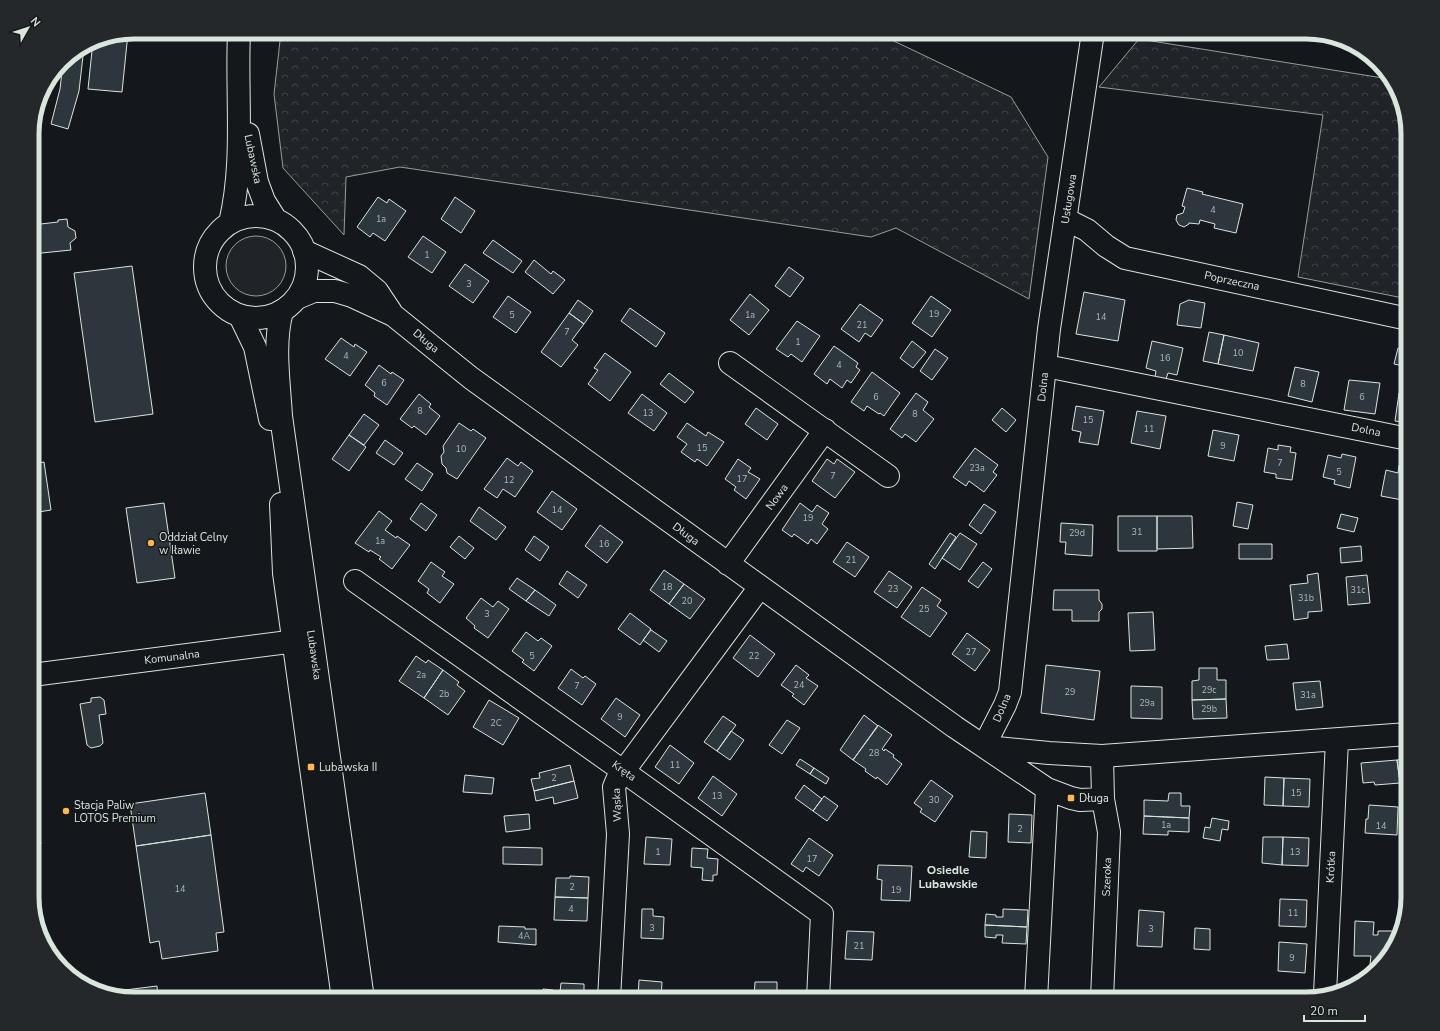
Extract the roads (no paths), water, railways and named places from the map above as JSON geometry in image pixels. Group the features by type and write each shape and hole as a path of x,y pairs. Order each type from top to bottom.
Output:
{"street":[{"name":"Lubawska","path":"230,223 237,183 240,95 239,39"},
{"name":"Usługowa","path":"1046,366 1049,329 1092,39"},
{"name":"Lubawska","path":"240,95 257,182 264,201 276,220"},
{"path":"265,216 276,220 288,227 298,238 304,251 307,263 303,287 290,304 273,315 262,318 240,316 227,309 216,299 209,287 205,273 205,259 209,245 221,229 240,218 265,216"},
{"name":"Poprzeczna","path":"1066,220 1087,230 1106,246 1125,258 1401,317"},
{"name":"Długa","path":"304,251 359,276 377,291 393,315"},
{"name":"Długa","path":"290,304 314,291 335,291 352,296 393,315 471,378 760,587 1047,789 1080,800 1103,799"},
{"name":"Lubawska","path":"290,304 279,322 277,344 281,416 303,640 343,992"},
{"name":"Lubawska","path":"240,316 256,347 275,443 281,503 284,573 303,640 362,992"},
{"path":"730,363 888,476"},
{"name":"Dolna","path":"984,746 1010,692 1046,366 1401,437"},
{"name":"Nowa","path":"728,564 824,430"},
{"name":"Kręta","path":"355,581 822,914 818,992"},
{"name":"Wąska","path":"609,992 618,834 614,787 623,771 760,587"},
{"name":"Komunalna","path":"39,669 303,640"},
{"name":"Długa","path":"984,746 1049,753 1102,756 1401,735"},
{"name":"Krótka","path":"1325,990 1337,740"},
{"name":"Szeroka","path":"1102,756 1103,799 1109,832 1102,992"},
{"path":"1036,992 1047,789"}],"place":[{"name":"Oddział Celny w Iławie","path":"151,543"},
{"name":"Lubawska II","path":"311,767"},
{"name":"Długa","path":"1071,798"},
{"name":"Stacja Paliw LOTOS Premium","path":"66,811"}],"district":[{"name":"Osiedle Lubawskie","path":"948,877"}]}
